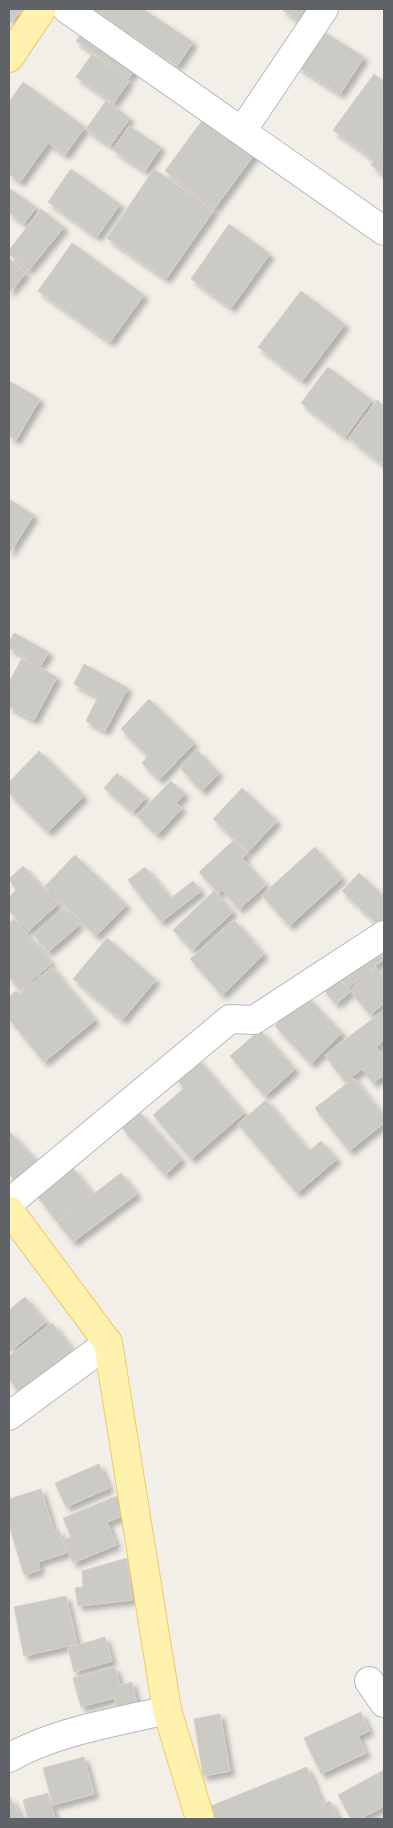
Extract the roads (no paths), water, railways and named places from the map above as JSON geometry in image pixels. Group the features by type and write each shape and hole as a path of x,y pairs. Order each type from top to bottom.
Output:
{"main road":[{"path":"9,58 42,9"},
{"path":"9,1210 108,1343 167,1710 200,1819"}],"street":[{"path":"68,9 384,231"},
{"path":"242,131 324,9"},
{"path":"9,1203 230,1019 254,1020 384,935"},
{"path":"9,1416 108,1343"},
{"path":"9,1758 29,1747 69,1733 167,1710"}]}
